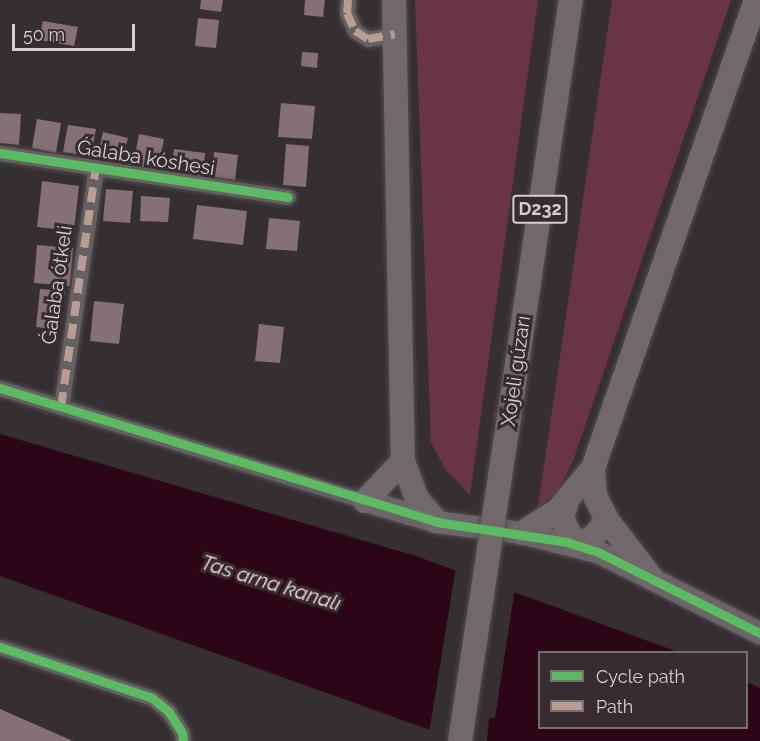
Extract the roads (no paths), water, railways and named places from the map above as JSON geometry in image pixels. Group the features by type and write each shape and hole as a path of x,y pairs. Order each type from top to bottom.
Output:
{"main road":[{"path":"394,0 402,461 417,499 437,522"},
{"name":"Xojeli gúzarı","path":"460,741 571,0"},
{"path":"522,533 567,501 593,468 756,0"},
{"path":"365,501 402,461"},
{"path":"593,468 595,496 607,520 651,578"},
{"path":"567,501 562,518 574,544 592,538 607,520"}],"street":[{"path":"348,0 347,13 355,31 368,39 395,34"},
{"name":"Ǵalaba kóshesi","path":"0,153 288,197"},
{"name":"Ǵalaba ótkeli","path":"61,407 96,168"},
{"path":"0,388 437,522 522,533 574,544 651,578 760,633"},
{"path":"0,647 152,698 169,712 183,741"}],"water":[{"name":"Tas arna kanalı","path":"0,434 416,556 675,651 538,651 538,729 748,729 748,682 760,688 760,741 461,741 0,576"}]}
